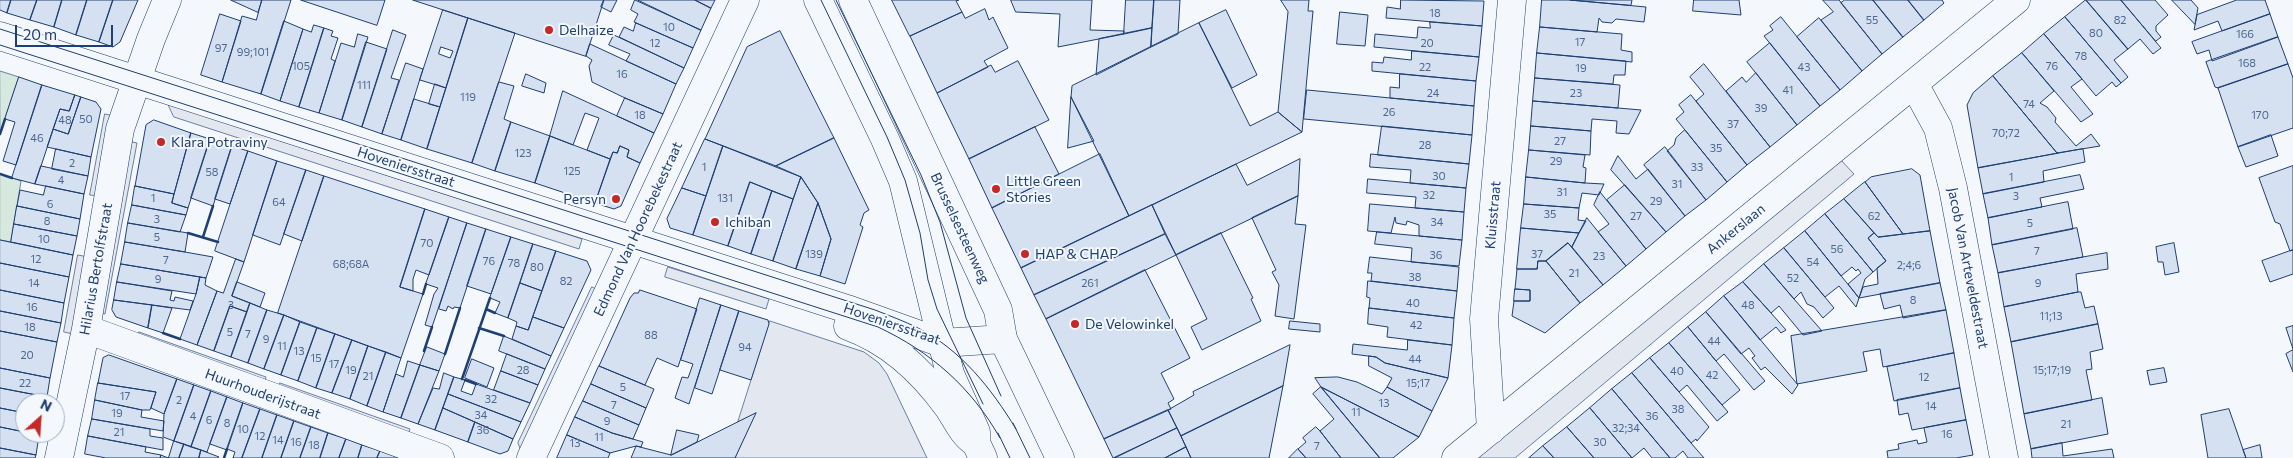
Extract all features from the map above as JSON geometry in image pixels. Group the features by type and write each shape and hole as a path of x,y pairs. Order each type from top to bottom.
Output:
{"street":[{"name":"Hilarius Bertolfstraat","path":"59,458 86,329 120,129 167,0"},
{"name":"Edmond Van Hoorebekestraat","path":"531,458 745,0"},
{"path":"818,0 886,139 902,181 950,374 976,432 979,451"},
{"name":"Brusselsesteenweg","path":"853,0 998,310 1003,340 1060,458"},
{"name":"Kluisstraat","path":"1490,430 1484,319 1512,0"},
{"name":"Ankerslaan","path":"1456,458 2016,0"},
{"name":"Hoveniersstraat","path":"0,36 812,297 942,343 1003,340"},
{"name":"Jacob Van Arteveldestraat","path":"1914,84 1938,128 1953,188 2004,458"},
{"name":"Hoveniersstraat","path":"812,297 822,316 859,330 883,342 912,363 948,407 966,436 979,451"},
{"name":"Huurhouderijstraat","path":"86,329 440,458"}],"shaded area":[{"path":"0,71 19,77 0,134"},
{"path":"168,104 582,239 579,249 174,117"},
{"path":"105,114 114,116 99,196 90,195"},
{"path":"128,141 137,143 105,314 96,312"},
{"path":"1838,157 1854,174 1515,458 1472,458"},
{"path":"0,174 21,181 11,242 0,240"},
{"path":"78,255 88,257 73,334 64,332"},
{"path":"668,267 769,299 766,309 665,277"},
{"path":"592,287 600,291 523,456 518,443"},
{"path":"770,321 864,352 879,363 887,374 927,458 735,458 755,414 738,422"},
{"path":"139,332 266,377 263,387 136,341"},
{"path":"280,383 410,429 407,437 277,391"}],"building":[{"path":"0,0 11,0 7,13 0,10"},
{"path":"11,0 37,0 30,20 7,13"},
{"path":"37,0 62,0 54,27 30,20"},
{"path":"62,0 87,0 76,35 54,27"},
{"path":"87,0 113,0 99,42 76,35"},
{"path":"113,0 138,0 120,42 113,47 99,42"},
{"path":"231,0 262,0 258,12"},
{"path":"262,0 291,0 261,94 222,82 242,16 256,20"},
{"path":"301,0 385,0 377,25"},
{"name":"Delhaize","path":"413,0 604,0 586,56"},
{"path":"604,0 617,0 611,12 601,7"},
{"path":"635,0 701,30 693,48 634,22 638,14 631,10"},
{"path":"638,0 695,0 711,8 701,30"},
{"path":"695,0 715,0 711,8"},
{"path":"892,0 959,0 956,1 962,12 910,36"},
{"path":"1011,0 1092,0 1090,30 1124,31 1124,34 1058,47 1060,14 1016,12"},
{"path":"1126,0 1154,0 1152,28 1124,34"},
{"path":"1154,0 1180,0 1178,34 1151,47"},
{"path":"1281,0 1309,0 1308,11 1313,11 1302,132 1278,112 1288,12"},
{"path":"1401,0 1484,1 1482,26 1386,18 1387,7 1400,9"},
{"path":"1542,0 1570,0 1646,7 1644,22 1616,19 1612,23 1602,22 1599,18 1597,32 1540,27"},
{"path":"1570,0 1632,0 1631,5"},
{"path":"1694,0 1739,0 1741,15 1693,11"},
{"path":"1823,0 1839,0 1882,54 1862,71 1821,20 1833,12"},
{"path":"1845,0 1873,0 1903,37 1882,54 1841,3"},
{"path":"1873,0 1908,0 1924,20 1903,37"},
{"path":"1908,0 1942,0 1944,3 1924,20"},
{"path":"2086,0 2121,0 2161,48 2153,54 2140,39 2128,49"},
{"path":"2086,0 2128,49 2114,60 2128,77 2121,83 2065,17"},
{"path":"2121,0 2155,0 2168,15 2156,26 2156,31 2161,37 2156,41"},
{"path":"2172,0 2191,0 2198,8 2195,24"},
{"path":"2237,0 2265,0 2270,14 2222,31 2218,21 2194,30 2197,15"},
{"path":"985,9 989,20 993,17 1008,48 984,61 988,67 937,93 910,36 962,12 965,18"},
{"path":"443,10 468,18 446,88 420,80","holes":["441,47 453,51 450,58 439,54"]},
{"path":"1226,10 1257,75 1232,88 1199,23"},
{"path":"1340,12 1368,15 1365,46 1337,44"},
{"path":"220,14 241,21 222,82 201,75"},
{"path":"2270,14 2278,37 2212,61 2209,50 2197,54 2192,42"},
{"path":"1781,17 1840,90 1820,106 1764,36 1773,30 1770,26"},
{"path":"2065,17 2121,83 2116,87 2112,82 2096,96 2044,34"},
{"path":"468,18 515,33 472,163 427,149"},
{"path":"1819,18 1862,71 1840,90 1797,37"},
{"path":"284,21 303,29 280,101 261,94"},
{"path":"1430,22 1482,26 1479,57 1374,47 1375,34 1417,38 1418,27 1430,28"},
{"path":"636,23 693,48 684,68 619,37 624,27 633,31"},
{"path":"1199,23 1250,126 1278,112 1302,132 1129,216 1071,97 1072,86"},
{"path":"314,25 324,28 299,107 280,101 303,29 311,32"},
{"path":"1540,27 1622,34 1621,50 1632,52 1632,62 1537,53"},
{"path":"324,28 333,31 331,36 338,38 331,59 335,61 319,113 299,107"},
{"path":"1152,28 1151,47 1096,75 1099,39"},
{"path":"393,30 406,35 391,78 399,80 382,134 362,127"},
{"path":"780,31 834,138 776,166 705,139 747,47"},
{"path":"358,34 368,37 342,120 319,113 341,43 354,47"},
{"path":"2044,34 2082,79 2071,87 2093,114 2081,122 2022,53"},
{"path":"614,35 684,68 676,84 626,61 630,54 609,45"},
{"path":"2278,37 2288,64 2218,88 2215,87 2206,62"},
{"path":"366,42 387,49 362,127 342,120"},
{"path":"1770,43 1820,106 1797,125 1747,62"},
{"path":"590,44 676,84 663,114 592,82 589,66 592,60 586,56"},
{"path":"1412,51 1479,57 1476,81 1372,71 1372,62 1383,63 1384,57 1411,60"},
{"path":"1537,53 1626,61 1625,75 1614,75 1613,84 1535,78"},
{"path":"2022,53 2054,91 2040,103 2047,107 2056,118 2055,122 2076,146 2091,134 2100,146 2057,153 1993,76"},
{"path":"1018,61 1049,120 969,159 937,93 991,65 995,72"},
{"path":"406,63 423,69 401,140 382,134"},
{"path":"1704,64 1770,147 1747,165 1696,101 1704,94 1690,77"},
{"path":"2288,64 2293,78 2293,128 2238,147 2218,88"},
{"path":"1756,73 1797,125 1770,147 1726,91 1742,77 1746,82"},
{"path":"526,74 546,83 544,93 522,86"},
{"path":"1400,74 1476,81 1474,106 1390,98 1390,87 1399,88"},
{"path":"1993,76 2058,153 1978,168 1967,105 1973,93"},
{"path":"19,77 42,85 16,165 3,161 15,122 5,119"},
{"path":"1535,78 1620,85 1618,108 1533,101"},
{"path":"499,82 514,86 504,119 511,122 495,171 472,163"},
{"path":"435,84 446,88 440,107 429,104"},
{"path":"42,85 75,95 69,111 60,109 35,184 12,178"},
{"path":"1307,90 1474,106 1472,135 1304,119"},
{"path":"563,91 654,133 640,163 627,157 629,150 620,146 617,153 613,152 610,159 587,150 599,118 585,113 573,145 550,136"},
{"path":"75,95 81,97 68,134 53,129 60,109 69,111"},
{"path":"1691,95 1747,165 1727,182 1676,119 1684,112 1679,105"},
{"path":"81,97 96,102 101,109 91,157 47,147 53,129 68,134"},
{"path":"1071,97 1094,141 1068,148"},
{"path":"625,98 663,114 654,133 617,116"},
{"path":"414,99 440,107 427,149 401,140"},
{"path":"1533,101 1641,110 1629,134 1616,133 1617,121 1592,119 1591,131 1531,126"},
{"path":"154,120 191,133 174,194 135,186 146,125"},
{"path":"511,122 550,136 535,183 495,171"},
{"path":"1382,126 1472,135 1469,164 1378,155"},
{"path":"1531,126 1591,131 1590,155 1529,150"},
{"path":"1035,127 1059,174 992,208 969,159"},
{"path":"1685,130 1727,182 1706,200 1667,151 1674,145 1676,138"},
{"path":"191,133 210,139 188,208 172,203"},
{"path":"2271,135 2278,156 2246,167 2238,147"},
{"path":"550,136 610,159 595,203 535,183"},
{"path":"834,138 869,210 864,213 860,225 863,227 845,284 820,276 831,239 818,203 801,177 776,166"},
{"path":"210,139 232,146 213,206 191,198"},
{"path":"705,139 723,146 706,196 682,188"},
{"path":"232,146 248,151 230,204 215,199"},
{"path":"620,146 629,150 627,157 640,163 621,206 614,209 595,203 613,152 617,153"},
{"path":"723,146 801,177 793,199 750,182 728,246 693,235"},
{"path":"1665,147 1706,200 1685,216 1644,165"},
{"path":"56,149 91,157 88,176 52,169"},
{"path":"2083,149 2085,162 2043,171 2044,182 1983,194 1978,168"},
{"path":"1529,150 1585,155 1583,167 1586,168 1585,183 1526,177"},
{"path":"248,151 277,161 244,262 215,251"},
{"path":"1100,154 1129,216 1021,268 992,208"},
{"path":"1371,154 1469,164 1466,188 1410,183 1411,170 1370,167"},
{"path":"1618,156 1636,179 1648,169 1685,216 1666,232 1611,170"},
{"path":"1300,159 1298,196 1176,255 1152,205 1236,164 1247,185"},
{"path":"277,161 306,170 280,245 253,235"},
{"path":"41,166 88,176 84,194 35,184"},
{"path":"2293,166 2293,250 2290,251 2280,224 2275,222 2259,178"},
{"path":"1912,169 1920,175 1930,231 1903,234 1865,182 1871,177"},
{"path":"306,170 324,176 302,241 284,234"},
{"path":"2080,175 2084,189 2040,198 2042,207 1988,218 1983,194"},
{"path":"324,176 425,209 400,287 423,294 401,358 278,313"},
{"path":"801,177 818,203 796,269 773,261"},
{"path":"1526,177 1604,184 1599,195 1582,193 1579,208 1524,204"},
{"path":"1368,179 1466,188 1464,212 1415,208 1416,197 1367,193"},
{"path":"750,182 772,191 751,254 728,246"},
{"path":"1865,182 1903,234 1878,237 1844,199"},
{"path":"1625,185 1666,232 1646,249 1607,200"},
{"path":"46,186 84,194 80,219 17,206 20,190 43,195"},
{"path":"135,186 174,194 172,203 188,208 186,215 132,205"},
{"path":"682,188 706,196 693,235 670,228 667,219"},
{"path":"772,191 793,199 773,261 751,254"},
{"path":"1600,192 1646,249 1626,266 1598,232 1609,224 1594,205"},
{"path":"1298,196 1295,224 1306,225 1294,319 1275,316 1279,285 1272,272 1276,270 1252,218"},
{"path":"1844,199 1874,233 1868,238 1886,261 1873,272 1825,214"},
{"path":"2068,202 2073,229 1992,245 1988,218"},
{"path":"818,203 831,239 820,276 796,269"},
{"path":"1370,204 1464,212 1462,240 1419,236 1419,225 1407,221 1406,225 1396,223 1395,217 1391,233 1368,231"},
{"path":"1524,204 1579,208 1578,220 1586,221 1579,233 1521,228"},
{"path":"132,205 186,215 180,232 128,223"},
{"path":"1152,205 1165,234 1034,295 1021,268"},
{"path":"17,206 80,219 77,236 14,224"},
{"path":"425,209 449,217 429,275 416,270 413,279 413,291 400,287"},
{"path":"1825,214 1873,272 1865,279 1859,298 1848,284 1861,273 1858,269 1856,271 1852,267 1841,276 1805,231"},
{"path":"449,217 467,223 432,327 425,325 434,294 438,288 426,284"},
{"path":"1587,218 1626,266 1603,285 1572,247"},
{"path":"128,223 188,233 185,252 125,242"},
{"path":"467,223 486,229 460,308 454,307 453,309 448,306 446,311 439,309"},
{"path":"14,224 77,236 73,255 11,242"},
{"path":"1521,228 1579,233 1572,247 1568,243 1546,261 1538,261 1537,269 1517,269"},
{"path":"2077,228 2083,257 1998,273 1992,245"},
{"path":"486,229 511,237 491,294 467,286"},
{"path":"1805,231 1859,298 1856,307 1839,286 1825,297 1784,248"},
{"path":"1930,231 1940,283 1859,298 1863,287 1878,284 1877,268 1886,261 1868,238 1874,233 1878,237"},
{"path":"1377,232 1462,240 1459,266 1411,262 1412,248 1375,244"},
{"path":"1221,233 1253,298 1251,299 1261,321 1202,350 1191,327 1207,319 1176,255"},
{"path":"1165,234 1176,255 1046,319 1034,295"},
{"path":"511,237 533,244 508,318 495,313 500,302 490,298"},
{"path":"0,240 73,255 69,277 0,263"},
{"path":"125,242 213,257 206,278 121,264"},
{"path":"1568,243 1603,285 1580,303 1546,261"},
{"path":"2174,243 2179,272 2165,275 2163,262 2158,262 2156,247"},
{"path":"533,244 556,251 542,291 520,283"},
{"path":"1784,248 1834,308 1823,318 1814,307 1807,304 1801,292 1794,299 1764,264"},
{"path":"2293,250 2293,274 2270,282 2262,261"},
{"path":"556,251 587,261 591,270 564,328 533,317"},
{"path":"2107,253 2108,269 2076,274 2078,292 2004,307 1998,273"},
{"path":"1370,257 1459,267 1457,291 1371,281 1372,273 1368,273"},
{"path":"236,259 244,262 232,296 250,303 247,312 230,306 214,351 197,345 217,291 223,293"},
{"path":"1538,261 1546,261 1580,303 1545,333 1512,316 1514,301 1530,301 1530,290 1515,289 1517,269 1537,269"},
{"path":"0,263 69,277 64,303 0,290"},
{"path":"121,264 200,277 196,294 117,282"},
{"path":"1764,264 1822,331 1803,335 1779,306 1771,313 1743,282"},
{"path":"1145,270 1190,358 1161,373 1174,399 1168,403 1171,409 1104,439 1046,319"},
{"path":"200,277 206,278 205,285 217,291 197,345 180,339"},
{"path":"1368,281 1457,291 1454,318 1369,308 1370,298 1367,297"},
{"path":"117,282 172,291 170,300 174,301 175,297 193,301 190,310 114,300"},
{"path":"237,282 265,293 260,307 232,296"},
{"path":"1743,282 1786,330 1781,333 1776,327 1760,340 1724,296"},
{"path":"520,283 542,291 528,330 516,326 517,322 508,318"},
{"path":"1940,283 1946,310 1903,318 1900,305 1884,309 1880,294"},
{"path":"1515,289 1530,290 1530,301 1514,301"},
{"path":"0,290 64,303 61,323 0,311"},
{"path":"640,290 697,309 678,367 657,358 645,385 599,366 630,298"},
{"path":"2081,292 2085,308 2094,306 2098,324 2011,342 2004,307"},
{"path":"1724,296 1798,385 1792,394 1765,367 1761,370 1752,358 1755,356 1749,348 1741,354 1706,312"},
{"path":"700,298 721,305 689,404 675,398 682,377 688,378 693,364 681,360"},
{"path":"114,300 152,305 148,328 116,317 112,310"},
{"path":"250,303 267,310 248,363 231,357"},
{"path":"152,305 172,308 163,333 148,328"},
{"path":"721,305 739,311 712,394 695,388"},
{"path":"230,306 247,312 231,357 214,351"},
{"path":"1369,308 1454,318 1452,345 1387,337 1388,327 1368,324"},
{"path":"267,310 284,315 264,369 248,363"},
{"path":"1946,310 1954,353 1883,367 1880,349 1863,352 1867,371 1797,384 1791,336"},
{"path":"0,311 61,323 57,342 0,331"},
{"path":"739,311 768,320 769,324 751,380 720,370"},
{"path":"1706,312 1765,381 1754,390 1724,354 1716,361 1688,327"},
{"path":"284,315 300,322 281,375 264,369"},
{"path":"533,317 564,328 551,356 512,339 516,326 528,330"},
{"path":"1290,321 1320,324 1320,332 1289,329"},
{"path":"300,322 317,328 298,381 281,375"},
{"path":"2098,324 2103,349 2090,352 2092,369 2086,370 2092,400 2024,414 2011,342"},
{"path":"2293,326 2293,349 2286,328"},
{"path":"1688,327 1740,390 1722,405 1669,343"},
{"path":"317,328 335,334 316,388 298,381"},
{"path":"0,331 57,342 50,378 0,368"},
{"path":"335,334 352,340 332,393 316,388"},
{"path":"504,336 551,356 545,369 499,351"},
{"path":"352,340 368,346 350,399 332,393"},
{"path":"1408,340 1452,345 1448,378 1385,363 1376,357 1352,354 1353,344 1407,350"},
{"path":"1669,343 1728,412 1717,421 1687,385 1679,392 1650,358"},
{"path":"1290,345 1283,386 1181,436 1168,410 1194,395 1193,392"},
{"path":"368,346 386,352 367,406 350,399"},
{"path":"427,347 445,354 439,371 420,365"},
{"path":"2293,350 2293,372 2286,354"},
{"path":"386,352 401,358 383,412 367,406"},
{"path":"1954,353 1960,388 1894,401 1887,367"},
{"path":"507,354 545,369 538,385 501,371"},
{"path":"109,355 177,379 164,414 151,408 156,392 98,383 103,358"},
{"path":"1369,356 1376,357 1385,363 1448,378 1432,411 1387,387 1392,378 1369,366"},
{"path":"1650,358 1709,427 1697,441 1696,439 1691,443 1632,373"},
{"path":"472,359 494,368 487,387 465,378"},
{"path":"408,361 420,365 401,418 383,412 396,374 403,377"},
{"path":"420,365 439,371 418,424 401,418"},
{"path":"599,366 654,389 646,408 591,384"},
{"path":"0,368 50,378 48,393 26,393 0,388"},
{"path":"2164,368 2167,382 2150,385 2147,371"},
{"path":"501,371 538,385 530,403 494,390"},
{"path":"444,373 454,377 435,430 418,424 433,388 439,389"},
{"path":"1632,373 1704,458 1688,458 1683,451 1675,458 1670,458 1612,389"},
{"path":"454,377 465,380 461,391 472,395 476,384 530,403 521,422 448,394"},
{"path":"1338,377 1357,382 1382,394 1387,387 1432,411 1419,437 1321,387 1315,378"},
{"path":"177,379 194,385 174,441 163,437 164,414"},
{"path":"98,383 156,392 150,410 142,410 95,400"},
{"path":"591,384 646,408 639,425 583,401"},
{"path":"194,385 211,391 191,447 174,441"},
{"path":"1283,386 1269,458 1191,458 1181,436"},
{"path":"1321,387 1419,437 1393,458 1380,458"},
{"path":"1321,387 1380,458 1341,458 1320,431 1334,419 1313,394"},
{"path":"0,388 26,393 15,393 15,411 0,408"},
{"path":"1960,388 1966,420 1912,430 1908,413 1899,415 1897,400"},
{"path":"1612,389 1670,458 1652,458 1644,448 1632,458 1590,408"},
{"path":"211,391 227,397 207,452 191,447"},
{"path":"448,394 521,422 513,439 443,408"},
{"path":"227,397 243,403 227,450 210,444"},
{"path":"2102,398 2108,434 2031,449 2024,414"},
{"path":"95,400 142,410 141,417 164,421 163,431 92,419"},
{"path":"583,401 639,425 633,439 612,433 575,417"},
{"path":"243,403 260,409 242,458 233,458 235,452 227,449"},
{"path":"0,408 15,411 15,430 0,427"},
{"path":"443,408 475,422 468,442 435,430"},
{"path":"1590,408 1632,458 1594,458 1567,427"},
{"path":"260,409 277,415 262,458 242,458"},
{"path":"2229,409 2246,458 2208,458 2201,415"},
{"path":"1168,410 1177,428 1113,458 1104,439"},
{"path":"756,413 735,458 631,458 636,446 671,455"},
{"path":"277,415 294,421 281,458 262,458"},
{"path":"575,417 612,433 643,442 641,447 636,446 610,453 567,435"},
{"path":"92,419 150,429 150,436 163,438 163,450 88,436"},
{"path":"1966,420 1973,455 1956,458 1888,458 1887,451 1899,449 1898,444 1917,440 1918,444 1927,442 1924,428"},
{"path":"294,421 311,427 300,458 281,458"},
{"path":"475,422 513,439 508,451 500,454 468,442"},
{"path":"0,427 15,430 15,443 38,443 36,455 0,448"},
{"path":"311,427 328,433 320,458 300,458"},
{"path":"1316,427 1341,458 1306,458 1298,449 1306,442 1303,438"},
{"path":"1567,427 1594,458 1554,458 1543,446"},
{"path":"1177,428 1186,447 1165,458 1115,458"},
{"path":"677,430 699,435 697,442 671,455"},
{"path":"328,433 346,439 339,458 320,458"},
{"path":"567,435 610,453 608,458 557,458"},
{"path":"88,436 146,447 145,452 161,455 160,458 106,458 85,454"},
{"path":"346,439 362,445 358,458 339,458"},
{"path":"174,441 184,444 179,458 168,458"},
{"path":"2062,443 2063,456 2112,449 2114,458 2032,458 2031,449"},
{"path":"184,444 201,450 199,458 179,458"},
{"path":"362,445 380,451 377,458 358,458"},
{"path":"2260,445 2262,458 2246,458 2243,450"},
{"path":"1543,446 1554,458 1529,458"},
{"path":"1186,447 1191,458 1165,458"},
{"path":"0,448 36,455 35,458 0,458"},
{"path":"1298,449 1306,458 1289,458"},
{"path":"201,450 219,457 199,458"},
{"path":"380,451 397,457 397,458 377,458"}],"tram line":[{"path":"821,0 887,137 905,180 920,233 928,280 937,309 983,404"},
{"path":"836,0 921,175 940,222 966,318 1001,396"},
{"path":"0,29 892,316 918,328 948,347 974,371 1016,429"},
{"path":"0,45 878,327 915,348 948,373 976,403 1000,438"},
{"path":"1013,423 1030,458"},
{"path":"998,433 1010,458"}],"wall":[{"path":"0,134 5,119"},
{"path":"0,174 12,178"},
{"path":"203,237 213,206"},
{"path":"188,233 218,242"},
{"path":"423,294 426,284"},
{"path":"462,379 490,298"},
{"path":"445,354 460,308"},
{"path":"486,309 495,313"},
{"path":"424,351 432,327"},
{"path":"479,328 504,336"},
{"path":"163,333 180,339"},
{"path":"465,380 476,384"},
{"path":"224,458 227,449"}],"place":[{"name":"Delhaize","path":"549,30"},
{"name":"Klara Potraviny","path":"161,142"},
{"name":"Little Green Stories","path":"996,189"},
{"name":"Persyn","path":"616,199"},
{"name":"Ichiban","path":"715,222"},
{"name":"HAP & CHAP","path":"1025,254"},
{"name":"De Velowinkel","path":"1075,324"}]}
